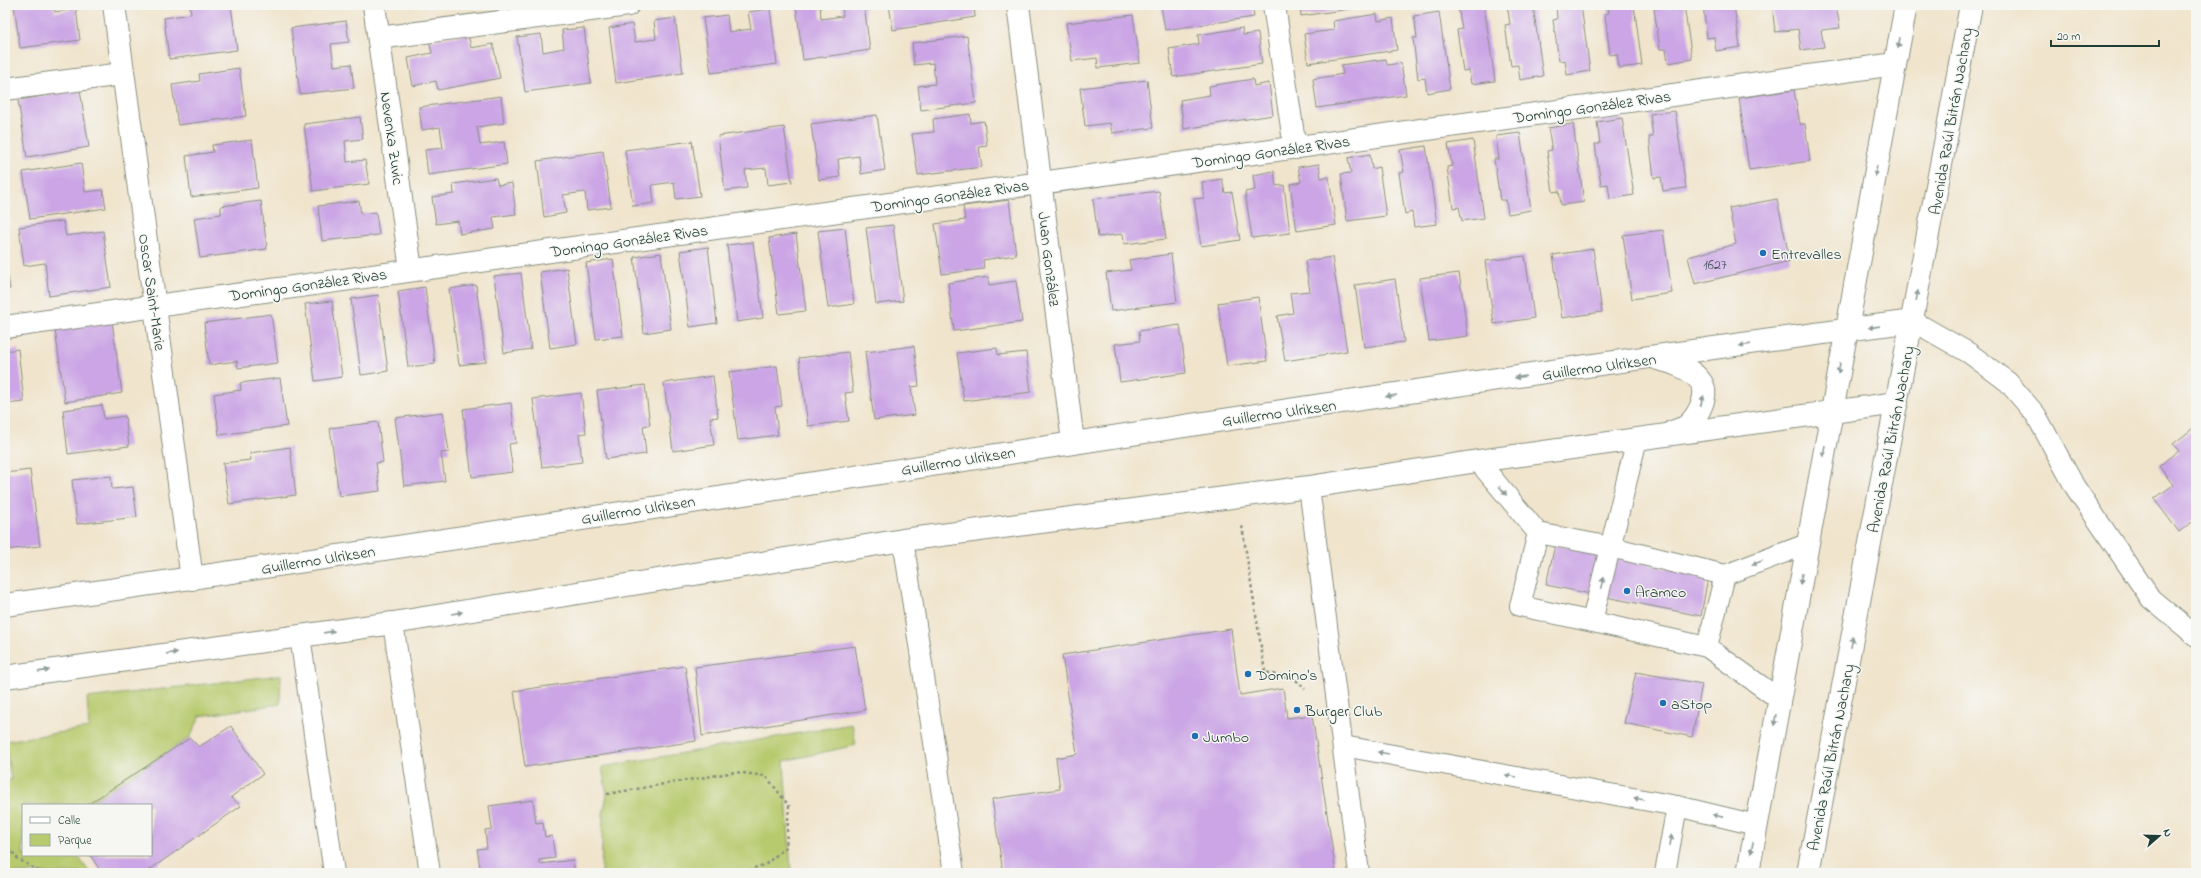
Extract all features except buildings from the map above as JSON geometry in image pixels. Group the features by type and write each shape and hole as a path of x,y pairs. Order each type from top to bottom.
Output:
{"main road":[{"name":"Oscar Saint-Marie","path":"114,5 192,579"},
{"name":"Nevenka Zuvic","path":"374,5 411,270"},
{"path":"379,38 628,5"},
{"name":"Juan González","path":"1018,5 1073,442"},
{"path":"1274,5 1295,148"},
{"path":"1748,873 1830,412 1847,330 1906,5"},
{"name":"Avenida Raúl Bitrán Nachary","path":"1808,873 1913,321 1971,5"},
{"name":"Domingo González Rivas","path":"5,326 1895,64"},
{"path":"5,89 123,74"},
{"name":"Guillermo Ulriksen","path":"5,605 192,579 1073,442 1913,321"},
{"path":"1653,358 1669,361 1685,369 1702,383 1704,398 1697,413 1688,425 1666,435"},
{"path":"5,677 393,623 903,540 1309,487 1478,461 1897,403"}],"lane":[{"path":"1913,321 1969,353 2008,382 2036,415 2075,487 2151,599 2196,636"},
{"path":"1592,621 1638,439"},
{"path":"1478,461 1538,533 1611,547 1725,575 1807,544"},
{"path":"1309,487 1359,873"},
{"path":"1538,533 1520,606 1707,647 1779,699"},
{"path":"903,540 954,873"},
{"path":"1707,647 1725,575"},
{"path":"393,623 430,873"},
{"path":"300,636 334,873"},
{"path":"1343,746 1678,806 1756,825"},
{"path":"1665,873 1678,806"}],"path":[{"path":"1237,496 1265,672 1295,679 1306,690"},
{"path":"607,794 735,772 766,776 789,806 786,847 766,864 740,873"},
{"path":"5,843 18,859 42,873"}],"green space":[{"path":"281,675 280,704 200,716 190,738 89,804 22,804 22,856 78,856 90,873 5,873 5,782 11,780 5,741 89,728 87,698"},
{"path":"852,724 856,745 784,761 791,873 601,873 603,815 607,794 602,767"}],"place":[{"name":"Entrevalles","path":"1763,253"},
{"name":"Aramco","path":"1627,591"},
{"name":"Domino's","path":"1248,674"},
{"name":"aStop","path":"1663,703"},
{"name":"Burger Club","path":"1297,710"},
{"name":"Jumbo","path":"1195,736"}]}
